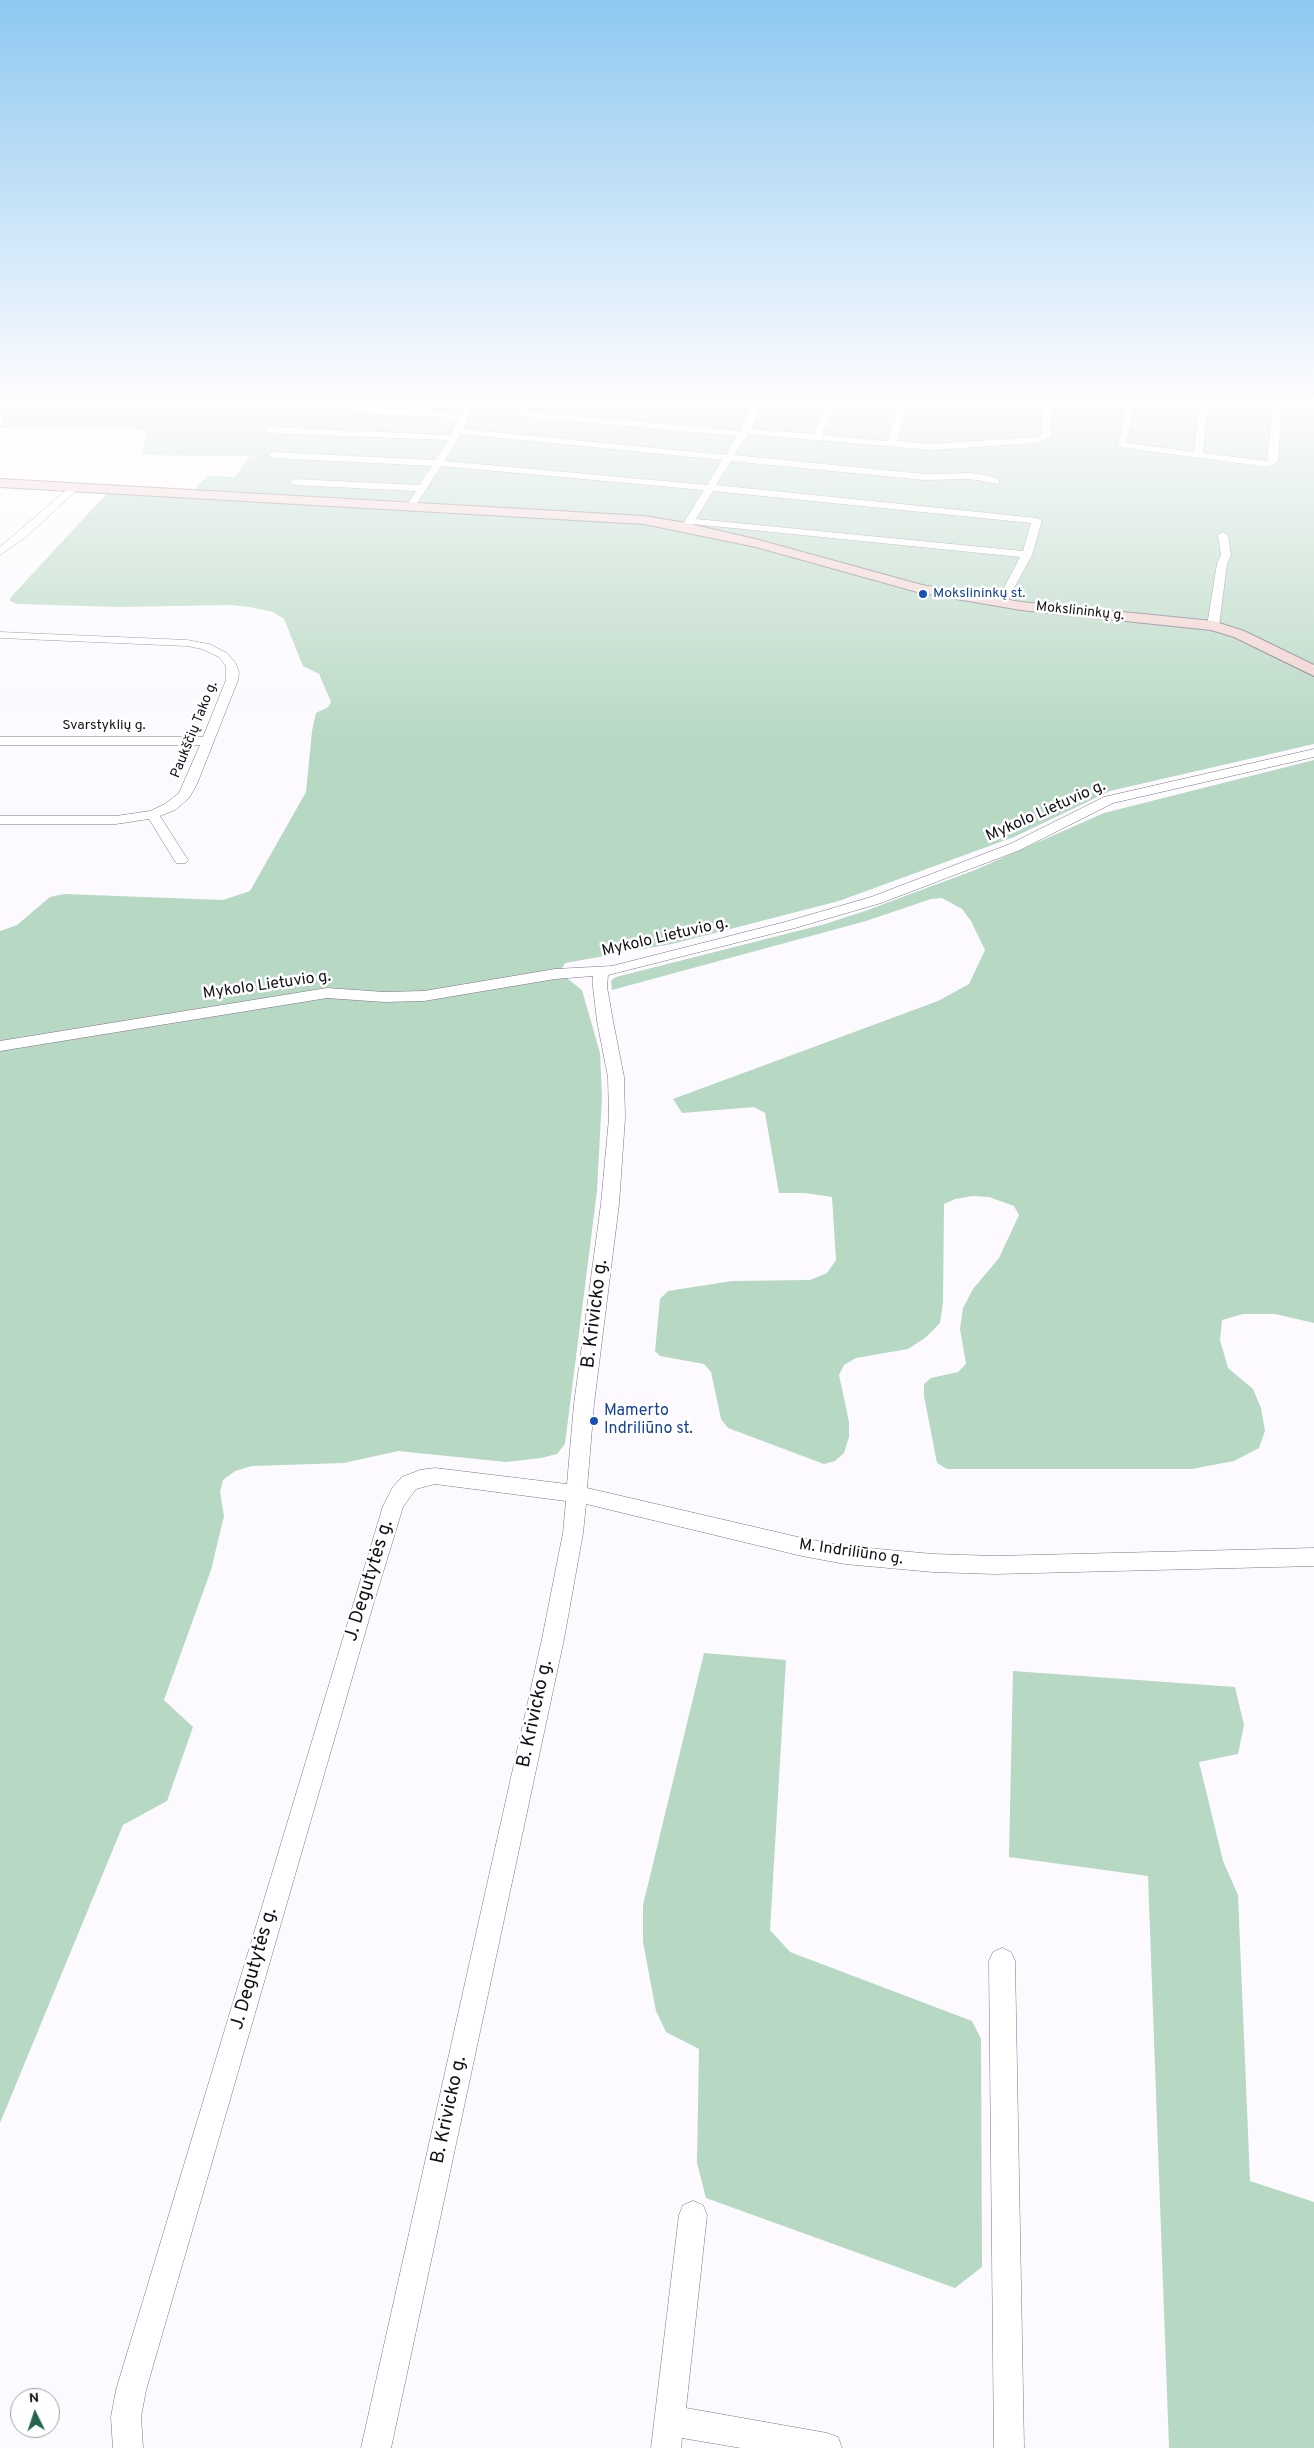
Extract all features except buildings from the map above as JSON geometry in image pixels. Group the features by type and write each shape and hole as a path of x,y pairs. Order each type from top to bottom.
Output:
{"street":[{"path":"0,552 46,513"},
{"name":"Mokslininkų g.","path":"541,513 627,518 688,524 906,586 1001,603 1213,626 1239,634 1314,671"},
{"path":"694,513 688,524 1027,555"},
{"path":"970,513 1037,520 1027,555 1001,603"},
{"path":"1213,626 1222,564 1226,554 1223,535"},
{"name":"Paukščių Tako g.","path":"0,635 176,641 205,646 228,660 232,666 232,680 196,774 184,795 170,807 153,815 116,820 0,820"},
{"name":"Svarstyklių g.","path":"0,741 208,741"},
{"name":"Mykolo Lietuvio g.","path":"0,1046 327,993 384,997 424,996 555,974 601,971 790,925 876,900 1015,847 1109,800 1314,753"},
{"path":"153,815 181,860"},
{"name":"B. Krivicko g.","path":"376,2448 552,1640 573,1533 578,1494 584,1404 610,1204 617,1118 616,1077 603,1008 601,971"},
{"name":"M. Indriliūno g.","path":"400,1493 409,1483 420,1478 435,1476 578,1494 802,1547 845,1555 924,1562 995,1565 1314,1557"},
{"name":"J. Degutytės g.","path":"128,2448 126,2417 131,2390 360,1611 393,1506 400,1493"},
{"path":"1002,1961 1010,2448"},
{"path":"693,2215 667,2434 827,2448"}],"green space":[{"path":"88,513 1314,513 1314,744 1110,791 1014,837 839,901 672,944 565,963 561,970 568,979 582,990 600,1053 602,1096 597,1191 565,1444 557,1454 506,1462 398,1451 344,1463 252,1466 235,1471 223,1480 220,1492 224,1516 211,1570 164,1700 193,1727 167,1801 123,1825 0,2123 0,931 17,925 50,897 64,894 223,900 250,891 306,792 312,731 316,713 328,707 331,702 319,674 303,666 284,619 273,612 230,605 119,607 17,604 10,601 10,598"},
{"path":"1314,760 1314,1323 1275,1314 1243,1314 1222,1320 1220,1340 1228,1368 1253,1389 1261,1408 1265,1431 1259,1448 1234,1461 1192,1469 947,1469 937,1463 924,1396 924,1384 931,1378 958,1372 966,1364 960,1329 963,1308 973,1289 999,1258 1019,1215 1014,1206 989,1197 973,1196 955,1199 944,1204 943,1302 940,1323 925,1338 908,1349 856,1358 844,1365 839,1375 849,1422 849,1437 844,1453 835,1461 824,1464 728,1428 721,1419 711,1372 704,1364 660,1356 655,1351 660,1299 668,1291 732,1281 810,1280 827,1273 836,1260 832,1197 805,1193 779,1193 765,1113 754,1107 682,1113 673,1099 938,1001 969,984 985,950 971,921 962,909 942,898 931,899 866,921 612,990 611,981 616,977 825,924 865,911 975,870 1104,813"},
{"path":"704,1653 786,1660 770,1930 790,1952 972,2021 981,2039 982,2267 955,2288 706,2198 697,2163 699,2049 666,2032 656,2011 643,1942 643,1905"},
{"path":"1013,1671 1235,1687 1244,1725 1238,1754 1199,1762 1223,1861 1238,1895 1250,2181 1314,2202 1314,2448 1169,2448 1148,1876 1009,1857"}],"place":[{"name":"Mokslininkų st.","path":"923,594"},
{"name":"Mamerto Indriliūno st.","path":"594,1421"}]}
